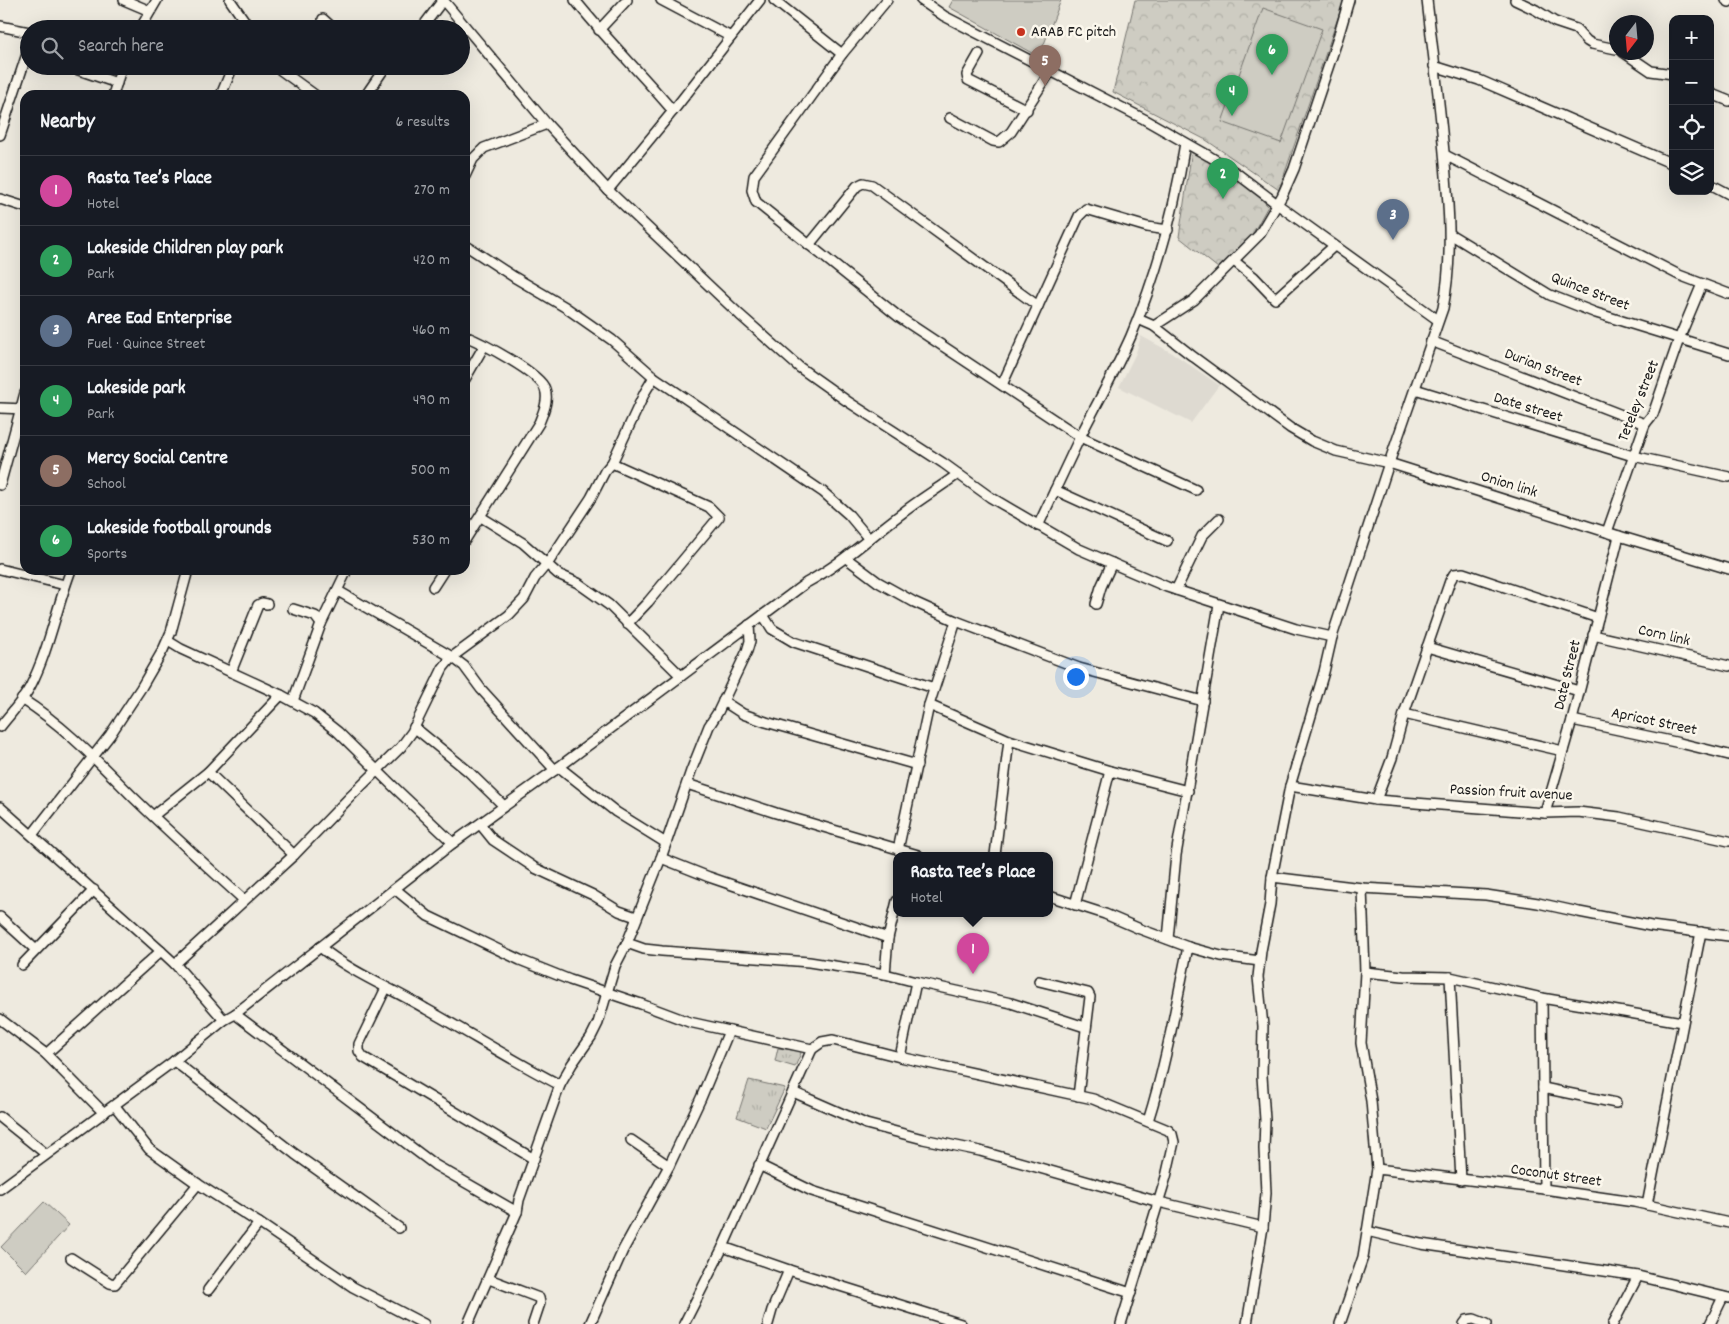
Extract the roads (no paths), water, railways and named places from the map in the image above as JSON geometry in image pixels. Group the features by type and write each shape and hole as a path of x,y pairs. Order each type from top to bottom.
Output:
{"street":[{"path":"124,0 150,11"},
{"path":"145,20 157,0"},
{"path":"230,0 244,20"},
{"path":"428,20 443,0 460,20"},
{"path":"575,0 599,30 674,111"},
{"path":"599,30 628,0"},
{"path":"660,0 731,37"},
{"path":"608,190 674,111 760,0"},
{"path":"774,0 842,54"},
{"path":"887,0 842,54 754,176 752,190 756,202 898,317 1002,386 1080,437 1196,490"},
{"path":"921,0 944,16 1144,119 1235,172 1438,320"},
{"path":"1154,326 1194,300 1259,235 1290,178 1337,41 1349,0"},
{"path":"1247,1324 1263,1227 1266,1194 1265,1120 1262,1076 1264,1026 1258,977 1270,904 1272,877 1290,786 1324,672 1332,637 1388,464 1443,308 1448,283 1450,234 1445,155 1426,0"},
{"path":"1515,0 1555,22 1576,29 1592,44 1609,48"},
{"path":"0,26 20,30"},
{"path":"470,32 547,124 608,190 740,315 799,367 847,401 944,463 990,497 1078,549 1176,590 1296,629 1332,637"},
{"path":"979,54 968,75 968,80 1026,110"},
{"path":"1635,60 1651,71 1669,73"},
{"path":"1434,66 1479,80 1669,162"},
{"path":"950,118 993,141 999,142 1010,132 1050,72"},
{"path":"0,135 20,75"},
{"path":"93,75 117,83"},
{"path":"115,90 119,75"},
{"path":"223,90 229,75"},
{"path":"287,75 308,90"},
{"path":"369,90 380,75"},
{"path":"1714,97 1729,101"},
{"path":"470,157 484,148 547,124"},
{"path":"1038,526 1138,319 1168,230 1180,181 1185,143"},
{"path":"1445,155 1679,275 1729,294"},
{"path":"809,245 857,186 863,182 872,185 1038,306"},
{"path":"1714,186 1729,194"},
{"path":"0,199 20,205"},
{"path":"1002,386 1079,216 1086,209 1147,228 1168,230"},
{"name":"Quince Street","path":"1450,234 1550,295 1596,313 1729,354"},
{"path":"1234,261 1254,277 1275,299 1334,246"},
{"path":"470,248 565,307 612,340 654,377 823,492 849,514 869,540"},
{"name":"Teteley street","path":"1607,532 1645,424 1653,414 1679,338 1702,284"},
{"name":"Onion link","path":"1138,319 1154,326 1290,428 1312,441 1336,451 1388,464 1607,532 1618,540 1729,569"},
{"path":"470,339 497,351 538,378 545,389 546,403 539,423 470,533"},
{"name":"Durian Street","path":"1431,341 1645,424"},
{"path":"470,370 484,346"},
{"path":"174,964 294,855 350,796 401,747 414,727 443,668 452,657 508,614 524,599 535,578 591,498 605,471 612,463 645,392 654,377"},
{"name":"Date street","path":"1414,388 1633,456 1729,477"},
{"path":"0,408 20,409"},
{"path":"0,485 20,419"},
{"path":"612,463 709,507 719,518 627,624"},
{"path":"0,1189 174,1061 224,1020 235,1014 453,843 806,583 846,558 900,514 958,474"},
{"path":"1055,490 1167,541"},
{"path":"481,517 524,544 558,574 578,583 609,605 681,676"},
{"path":"1176,590 1202,536 1219,519"},
{"name":"Date Street","path":"1545,813 1572,720 1618,540"},
{"path":"846,558 878,582 914,602 956,621 1079,668 1203,700"},
{"path":"1096,604 1101,587 1112,563"},
{"path":"0,570 20,575"},
{"path":"1376,800 1392,758 1404,714 1454,574 1463,573 1598,618"},
{"path":"22,575 65,585"},
{"path":"0,728 22,699 39,669 69,575"},
{"path":"32,835 92,757 141,688 168,641 187,575"},
{"path":"293,701 321,624 345,575"},
{"path":"433,587 441,575"},
{"path":"338,591 452,657 467,670 481,689 557,768 616,812 666,844"},
{"path":"232,672 258,605 262,603 267,604"},
{"path":"1168,939 1176,855 1220,604"},
{"path":"293,609 315,616 321,624"},
{"path":"763,615 767,624 772,629 794,642 934,688"},
{"path":"898,850 929,705 956,621"},
{"path":"468,1324 517,1212 518,1200 560,1085 598,1023 615,966 627,943 661,858 709,726 738,672 749,646 749,626"},
{"name":"Corn link","path":"1593,635 1729,666"},
{"path":"168,641 181,649 281,694 314,713 338,732 453,843"},
{"path":"1427,648 1579,691"},
{"path":"154,816 208,772 281,694"},
{"path":"22,699 55,722 244,900"},
{"path":"723,701 743,714 766,722 917,765"},
{"path":"929,705 1009,740 1110,771 1188,791"},
{"path":"1404,714 1563,751"},
{"name":"Apricot Street","path":"1572,720 1729,755"},
{"path":"414,727 468,771 504,806"},
{"path":"995,852 1009,740"},
{"path":"1075,905 1110,771"},
{"path":"208,772 294,855"},
{"path":"688,784 904,852"},
{"name":"Passion fruit avenue","path":"1290,786 1376,800 1545,813 1578,812 1620,816 1729,841"},
{"path":"0,807 161,950 224,1020"},
{"path":"480,824 493,840 535,868 592,895 619,911 636,917"},
{"path":"661,858 709,877 888,938"},
{"path":"1272,877 1362,888 1486,895 1538,903 1651,926 1729,936"},
{"path":"1340,1324 1363,1256 1377,1169 1371,1101 1361,1043 1365,972 1362,888"},
{"path":"395,889 428,916 520,960 570,980 689,1022 812,1049"},
{"path":"22,965 94,890"},
{"path":"1053,897 1105,914 1188,946 1221,956 1260,961"},
{"path":"0,917 36,950"},
{"path":"885,974 888,938 893,917"},
{"path":"1647,1205 1701,932"},
{"path":"627,943 644,949 809,962 885,974 1011,1003 1086,1026"},
{"path":"1148,1121 1157,1093 1171,1032 1188,946"},
{"path":"320,947 336,960 426,1008 560,1085"},
{"path":"46,1054 161,950"},
{"path":"1365,972 1403,976 1450,977 1542,998 1682,1022"},
{"path":"1450,977 1461,1180"},
{"path":"1039,981 1088,993 1090,997 1078,1096"},
{"path":"900,1057 916,982"},
{"path":"386,988 359,1044 359,1051 363,1057 534,1159"},
{"path":"1542,998 1544,1189"},
{"path":"235,1014 435,1165 517,1212"},
{"path":"0,1019 46,1054 104,1113"},
{"path":"590,1324 623,1250 669,1166 701,1098 729,1031"},
{"path":"684,1324 723,1247 812,1049 822,1042 833,1040 900,1057 1093,1099 1168,1130 1172,1134 1174,1142 1166,1177 1121,1324"},
{"path":"174,1061 295,1154 399,1228"},
{"path":"1543,1088 1616,1102"},
{"path":"793,1092 866,1124 980,1151 1159,1202 1263,1227"},
{"path":"115,1106 150,1149 198,1184 353,1287 424,1324"},
{"path":"0,1117 46,1154"},
{"path":"631,1140 669,1166"},
{"path":"759,1166 812,1191 1131,1293"},
{"name":"Coconut Street","path":"1377,1169 1544,1189 1647,1205 1729,1223"},
{"path":"71,1258 110,1283 116,1284 198,1184"},
{"path":"208,1290 259,1223"},
{"path":"1367,1231 1421,1244 1638,1276 1726,1297 1710,1324"},
{"path":"723,1247 789,1270 961,1324"},
{"path":"768,1324 789,1270"},
{"path":"1613,1324 1638,1276"},
{"path":"489,1279 539,1298 540,1303 533,1324"},
{"path":"1464,1324 1467,1320 1474,1319 1487,1324"}],"place":[{"name":"ARAB FC pitch","path":"1021,32"},
{"name":"Lakeside football grounds","path":"1272,75"},
{"name":"Mercy Social Centre","path":"1045,86"},
{"name":"Lakeside park","path":"1232,116"},
{"name":"Lakeside Children play park","path":"1223,199"},
{"name":"Aree Ead Enterprise","path":"1393,240"},
{"name":"Rasta Tee’s Place","path":"973,974"}]}
